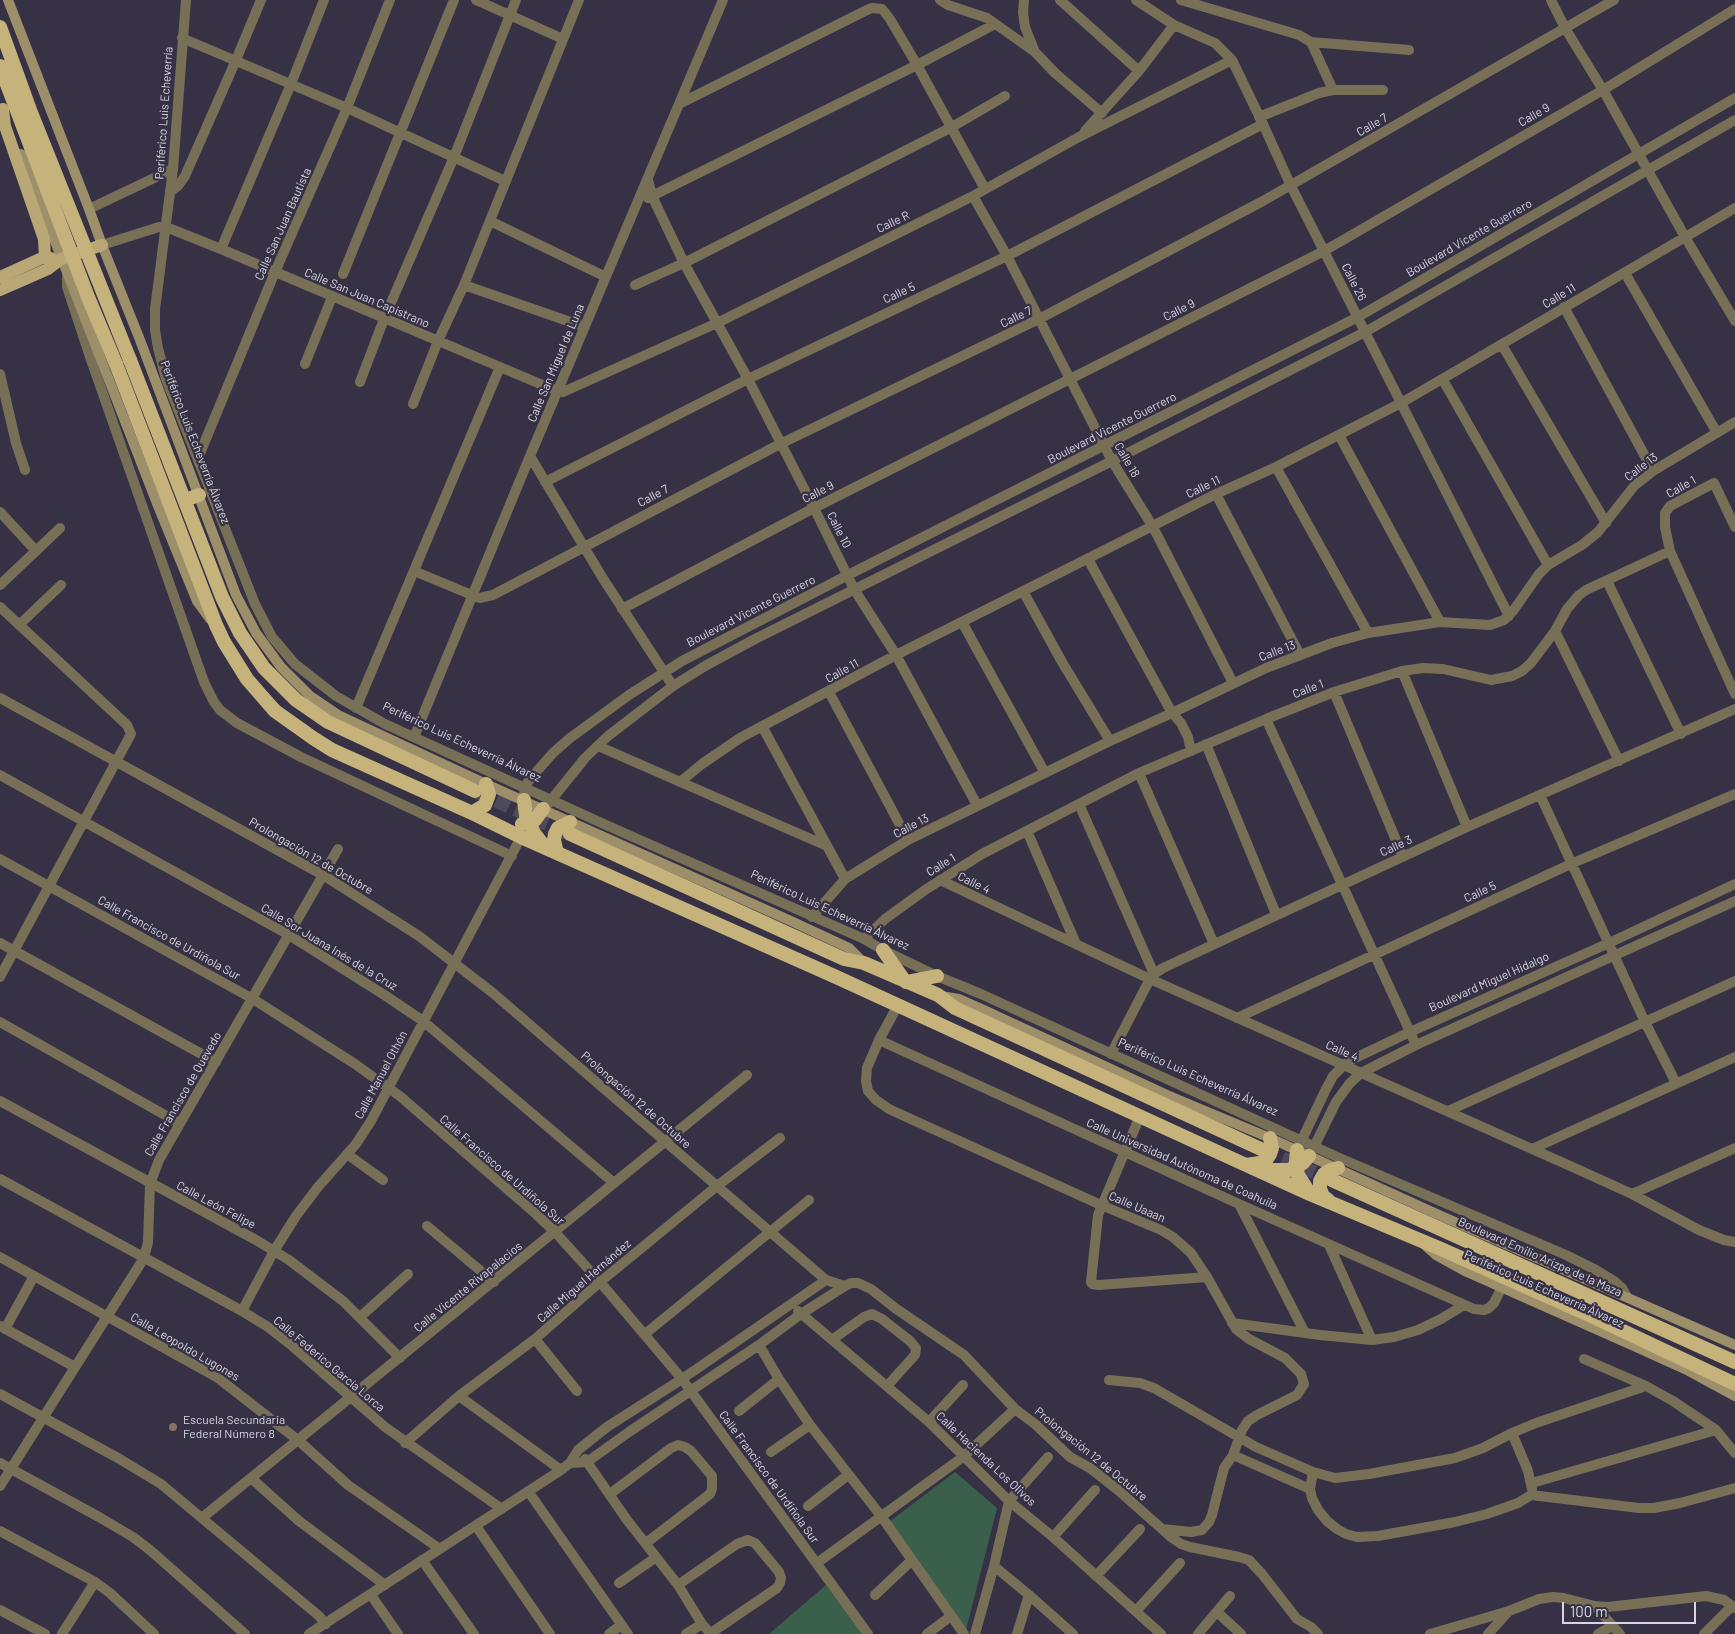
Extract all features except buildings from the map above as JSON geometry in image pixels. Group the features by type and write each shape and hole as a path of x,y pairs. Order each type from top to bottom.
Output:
{"highway":[{"name":"Periférico Luis Echeverría Álvarez","path":"0,27 123,362 216,625 232,656 247,679 275,711 332,750 1250,1167 1419,1240"},
{"name":"Periférico Luis Echeverría Álvarez","path":"0,66 88,297 123,362 185,500 222,597 232,618 253,652 281,687 312,712 328,722 480,787"},
{"path":"185,500 199,495"},
{"path":"470,812 485,805 489,794 480,787"},
{"path":"524,794 524,808 529,822 544,846"},
{"path":"499,826 529,822 540,815 547,804"},
{"path":"557,853 554,847 555,834 558,828 570,828"},
{"name":"Periférico Luis Echeverría Álvarez","path":"570,828 844,959 864,963 906,981 938,995 956,1008 1267,1144"},
{"path":"883,950 906,981 937,976"},
{"path":"1250,1167 1266,1160 1272,1148 1267,1144"},
{"path":"1305,1148 1296,1168 1302,1184 1310,1194"},
{"path":"1250,1167 1282,1171 1296,1168"},
{"path":"1329,1201 1323,1196 1320,1189 1320,1181 1324,1174 1330,1170 1335,1174"},
{"name":"Boulevard Emilio Arizpe de la Maza","path":"1335,1174 1735,1362"},
{"path":"1419,1240 1577,1309 1733,1393"}],"main road":[{"name":"Periférico Luis Echeverría Álvarez","path":"8,0 116,282 167,396 199,495 236,595 247,618 272,656 310,696 338,715 480,787 524,794 547,804 570,828"},
{"name":"Periférico Luis Echeverría Álvarez","path":"2,104 61,259 197,601 216,625"},
{"path":"2,104 5,126 44,239 45,258"},
{"path":"46,218 58,226 74,225 80,221 89,209"},
{"path":"0,277 48,269 61,259 102,246"},
{"path":"0,290 45,258 61,259"},
{"path":"79,303 86,288 92,283 100,280 116,282"},
{"name":"Periférico Luis Echeverría Álvarez","path":"1267,1144 1305,1148 1335,1174 1439,1216 1735,1345"},
{"name":"Periférico Luis Echeverría Álvarez","path":"1419,1240 1450,1264 1689,1371 1733,1393"}],"street":[{"name":"Periférico Luis Echeverría","path":"167,396 155,330 155,309 173,169 186,0"},
{"path":"170,192 178,186 185,176 261,0"},
{"path":"221,249 291,84 324,0"},
{"name":"Calle San Juan Bautista","path":"198,458 275,272 347,108 390,0"},
{"path":"343,274 454,0"},
{"path":"476,0 563,39"},
{"path":"360,382 384,319 454,157 516,0"},
{"path":"413,404 438,341 464,285 579,0"},
{"path":"940,0 948,5 987,18 1035,52 1055,73 1102,113"},
{"path":"1024,0 1025,28 1035,52"},
{"path":"1060,0 1139,70"},
{"name":"Calle 26","path":"1136,0 1174,25 1215,43 1232,60 1291,186 1509,616"},
{"path":"1181,0 1282,28 1299,34 1311,42 1409,50"},
{"path":"1551,0 1685,237 1733,315"},
{"name":"Calle 7","path":"414,571 479,598 488,597 780,444 1039,319 1291,186 1614,0"},
{"name":"Calle San Miguel de Luna","path":"414,737 530,456 679,104 725,1"},
{"path":"679,104 867,10 877,8 885,12 952,127 984,189"},
{"name":"Calle 9","path":"622,609 814,508 1324,250 1603,90 1735,9"},
{"path":"638,203 916,66 995,24"},
{"path":"1079,137 1139,70 1174,25"},
{"path":"182,38 347,108 505,180"},
{"path":"1311,42 1333,90"},
{"name":"Calle R","path":"558,392 568,390 717,323 973,196 1079,137 1232,60"},
{"name":"Calle 5","path":"545,482 748,379 1007,256 1305,97 1333,90 1383,90"},
{"path":"635,286 952,127 1005,96"},
{"name":"Boulevard Vicente Guerrero","path":"524,794 540,766 570,738 682,661 1358,317 1735,98"},
{"path":"547,804 572,773 620,726 673,686 705,666 755,639 1365,332 1735,120"},
{"path":"89,209 173,169"},
{"name":"Calle 10","path":"648,180 652,196 684,262 748,379 854,589 896,655 977,805"},
{"name":"Calle 18","path":"973,196 1071,378 1112,461 1153,527 1233,683"},
{"name":"Calle 11","path":"680,782 721,751 762,726 830,692 896,655 1401,403 1735,208"},
{"path":"490,221 606,277"},
{"path":"102,246 166,227"},
{"name":"Calle San Juan Capistrano","path":"166,227 558,392"},
{"path":"1624,273 1717,434"},
{"name":"Periférico Luis Echeverría Álvarez","path":"67,274 67,288 90,358 204,682 214,702 228,717 275,744 330,772 512,856"},
{"path":"464,285 585,327"},
{"path":"305,364 332,297"},
{"path":"1564,307 1653,471"},
{"path":"1502,345 1606,523"},
{"path":"356,708 500,367"},
{"path":"0,374 3,398 25,470"},
{"path":"1443,380 1548,565"},
{"name":"Periférico Luis Echeverría Álvarez","path":"167,396 198,458 263,621 282,650 308,676 332,694 524,794"},
{"name":"Calle 13","path":"812,917 845,879 908,840 977,805 1233,683 1332,643 1368,633 1440,622 1490,625 1504,620 1548,565 1591,539 1606,523 1627,493 1635,485 1653,471 1735,422"},
{"path":"1339,435 1440,622"},
{"path":"530,456 622,609 673,686"},
{"path":"1276,467 1368,633"},
{"name":"Calle 1","path":"864,939 885,919 940,880 982,854 1139,773 1266,718 1334,692 1402,670 1443,669 1491,680 1512,676 1526,667 1555,631 1573,601 1586,590 1670,551 1664,519 1667,509 1714,483 1735,526"},
{"path":"1216,494 1300,655"},
{"path":"0,512 36,551"},
{"path":"0,585 60,528"},
{"path":"1670,551 1735,694"},
{"path":"1088,559 1172,713 1181,723 1188,737 1191,751"},
{"path":"1607,581 1681,734"},
{"path":"20,626 61,584"},
{"path":"1023,591 1062,662 1110,741"},
{"path":"0,607 129,728 130,737 0,977"},
{"path":"962,622 1045,774"},
{"path":"1555,631 1619,761"},
{"path":"1402,670 1468,827"},
{"path":"830,692 908,840"},
{"path":"1334,692 1403,857"},
{"name":"Prolongación 12 de Octubre","path":"0,698 323,875 397,921 455,962 826,1280 845,1286 852,1283 863,1284 964,1355 1015,1409 1035,1424 1070,1457 1090,1468 1181,1544 1250,1560 1298,1619 1318,1634"},
{"name":"Calle 3","path":"1152,976 1163,968 1276,914 1735,709"},
{"path":"1266,718 1373,955 1416,1045"},
{"path":"762,726 845,879"},
{"path":"1206,744 1276,914"},
{"path":"598,746 827,846"},
{"path":"1139,773 1214,944"},
{"name":"Calle Sor Juana Inés de la Cruz","path":"0,775 289,935 356,976 423,1021 614,1184"},
{"name":"Calle 5","path":"1237,1018 1573,863 1735,794"},
{"path":"1540,795 1645,1022 1676,1083"},
{"name":"Periférico Luis Echeverría Álvarez","path":"547,804 864,939 937,976 981,994 1111,1054 1305,1148 1574,1259 1614,1281 1628,1297"},
{"path":"1079,804 1152,976 1111,1054"},
{"path":"1027,831 1076,944"},
{"name":"Calle Manuel Othón","path":"242,1311 274,1251 307,1200 363,1134 522,837"},
{"name":"Calle Francisco de Quevedo","path":"0,1486 144,1258 148,1242 150,1184 159,1160 338,849"},
{"name":"Calle Francisco de Urdiñola Sur","path":"0,859 253,999 322,1042 389,1088 555,1232 682,1379 868,1634"},
{"name":"Calle 4","path":"940,880 1076,944 1152,976 1237,1018 1632,1194 1700,1230 1724,1240 1735,1242"},
{"name":"Boulevard Miguel Hidalgo","path":"1305,1148 1325,1091 1333,1076 1353,1059 1735,884"},
{"path":"1305,1148 1350,1083 1361,1073 1416,1045 1735,901"},
{"path":"0,943 216,1062"},
{"path":"1448,1111 1735,981"},
{"name":"Calle Uaaan","path":"898,1006 879,1040 867,1068 866,1081 868,1091 876,1100 889,1109 1173,1237 1191,1253 1207,1276 1236,1329 1249,1339 1291,1362 1301,1374 1304,1384 1297,1395 1248,1421 1238,1438 1233,1455 1224,1468 1212,1515 1202,1530 1191,1532 1162,1529"},
{"path":"0,1022 179,1123"},
{"name":"Calle Universidad Autónoma de Coahuila","path":"879,1040 1474,1309 1484,1310 1489,1308 1502,1288"},
{"path":"1532,1149 1735,1057"},
{"name":"Calle Vicente Rivapalacios","path":"202,1517 748,1075"},
{"name":"Calle León Felipe","path":"0,1100 274,1251 326,1287 360,1317 400,1358"},
{"path":"1140,1116 1101,1205 1095,1233 1092,1284 1207,1276"},
{"name":"Calle Miguel Hernández","path":"405,1443 459,1396 536,1339 600,1282 717,1186 780,1138"},
{"path":"1632,1194 1735,1148"},
{"path":"347,1154 383,1180"},
{"name":"Calle Federico García Lorca","path":"0,1179 242,1311 290,1344 384,1427 405,1443 502,1509"},
{"path":"645,1334 809,1200"},
{"path":"1239,1204 1305,1333"},
{"path":"427,1226 494,1282"},
{"path":"1329,1245 1372,1340"},
{"name":"Calle Leopoldo Lugones","path":"0,1257 218,1378 299,1440 348,1485 440,1549"},
{"path":"360,1317 408,1274"},
{"path":"34,1276 2,1328 75,1367"},
{"path":"309,1634 326,1629 385,1585 565,1467 578,1450 607,1427 682,1379 826,1280"},
{"path":"459,1396 565,1467 587,1462 759,1345 801,1314 845,1286"},
{"name":"Calle Hacienda Los Olivos","path":"792,1304 801,1314 833,1339 929,1422 1009,1501 1053,1537 1162,1634"},
{"path":"1232,1323 1372,1340 1394,1337 1418,1330 1464,1305"},
{"path":"833,1339 864,1317 872,1314 882,1319 910,1341 916,1348 914,1355 887,1386"},
{"path":"536,1339 577,1391"},
{"path":"759,1345 810,1425 880,1516 964,1634"},
{"path":"1584,1359 1646,1386 1673,1401 1716,1430 1735,1453"},
{"path":"739,1411 779,1379"},
{"path":"1108,1380 1140,1383 1154,1388 1256,1447 1313,1472 1326,1476 1346,1478 1455,1458 1483,1448 1512,1432 1646,1386"},
{"path":"929,1422 962,1385"},
{"path":"0,1394 146,1474 176,1494 319,1616 326,1629"},
{"path":"817,1563 963,1457 1015,1409"},
{"path":"771,1452 810,1425"},
{"path":"1532,1483 1716,1430"},
{"path":"1512,1432 1532,1483 1532,1495"},
{"path":"610,1494 671,1448 678,1446 686,1447 691,1451 712,1476 710,1494 646,1543"},
{"path":"578,1450 655,1558 678,1585 702,1624 711,1634 777,1588 781,1578 779,1572 755,1543 748,1540 737,1544 678,1585"},
{"path":"1233,1455 1310,1489"},
{"path":"975,1634 994,1566 1009,1501 1048,1457"},
{"path":"0,1463 99,1516 133,1537 245,1634"},
{"path":"1313,1472 1310,1489 1318,1510 1328,1521 1346,1534 1357,1537 1378,1536 1488,1514 1518,1503 1532,1495 1639,1508 1654,1508 1735,1488"},
{"path":"808,1506 848,1475"},
{"path":"251,1478 299,1521 385,1585"},
{"path":"1053,1537 1095,1490"},
{"path":"528,1491 624,1630 609,1634"},
{"path":"476,1526 550,1634"},
{"path":"1096,1576 1140,1530"},
{"path":"0,1531 95,1582 154,1634"},
{"path":"619,1583 655,1558"},
{"path":"422,1560 474,1634"},
{"path":"875,1595 912,1560"},
{"path":"1136,1611 1180,1563"},
{"path":"994,1566 1073,1634"},
{"path":"62,1634 95,1582"},
{"path":"371,1595 398,1634"},
{"path":"1017,1634 1029,1595"},
{"path":"1198,1634 1230,1596"},
{"path":"1430,1634 1539,1599 1552,1597 1595,1606 1625,1606 1677,1598 1706,1596 1724,1600 1734,1607 1704,1634"},
{"path":"1595,1606 1620,1634"},
{"path":"0,1610 45,1634"},
{"path":"1488,1634 1509,1610"},
{"path":"1217,1612 1242,1634"},
{"path":"927,1634 951,1616"},
{"path":"686,1634 702,1624"},
{"path":"1598,1634 1612,1626"}],"green space":[{"path":"955,1472 997,1508 965,1634 889,1522"},
{"path":"826,1585 862,1634 769,1634"}],"tunnel":[{"path":"477,792 567,833"},
{"path":"1263,1150 1332,1180"}],"place":[{"name":"Escuela Secundaria Federal Número 8","path":"173,1427"}]}
